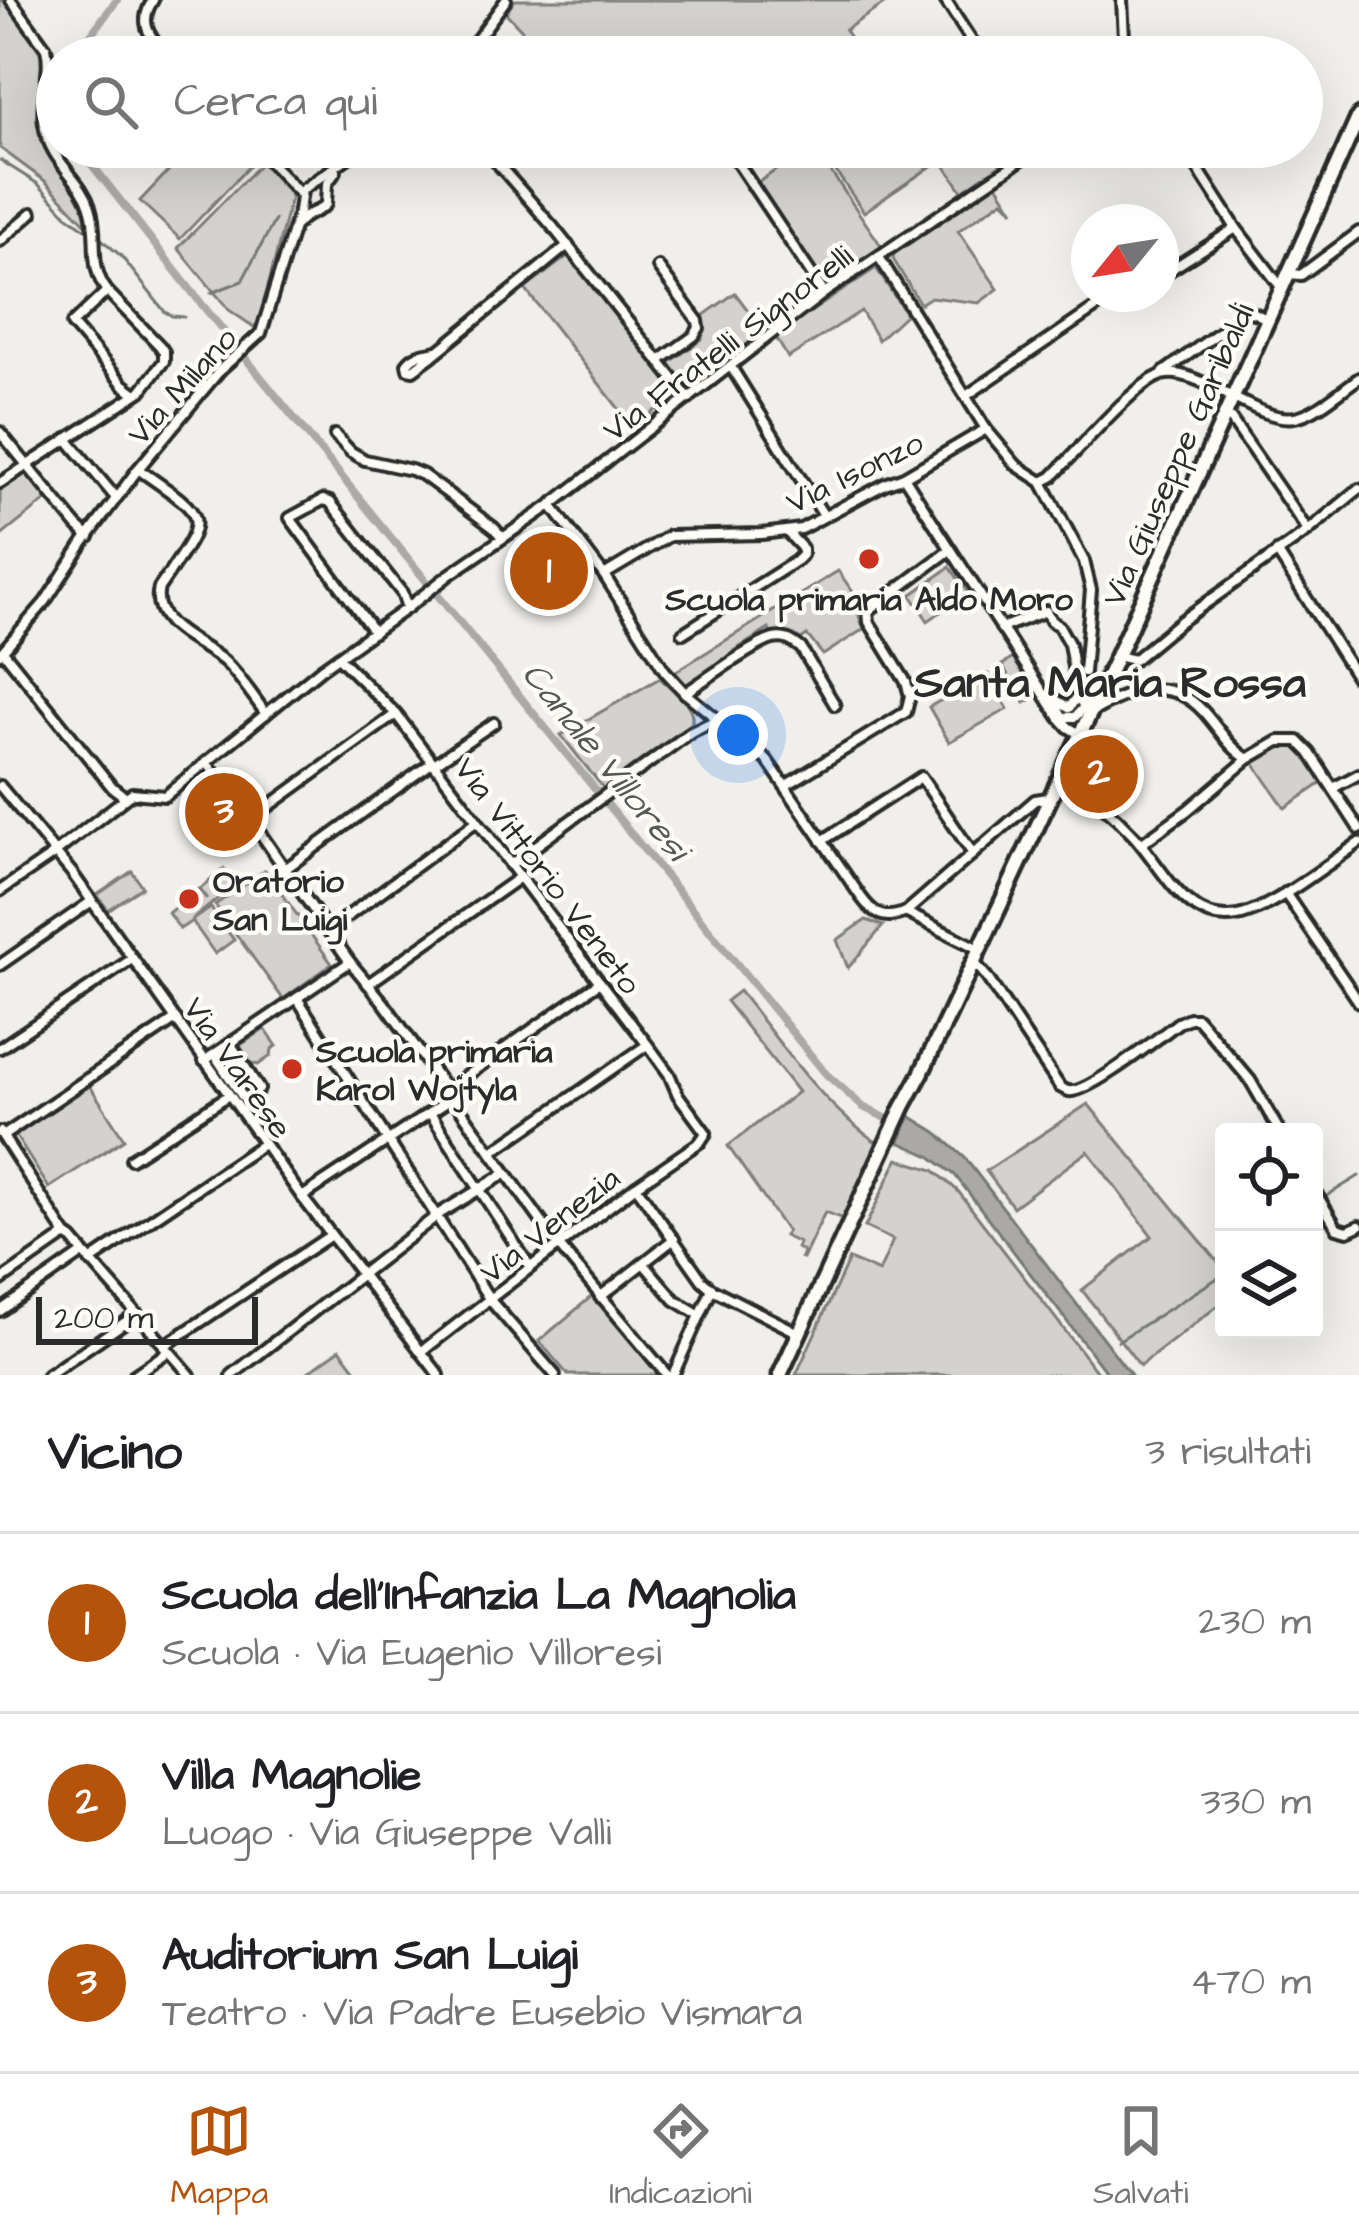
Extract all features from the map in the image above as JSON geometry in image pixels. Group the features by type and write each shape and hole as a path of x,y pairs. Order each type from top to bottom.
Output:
{"main road":[{"name":"Via Giuseppe Garibaldi","path":"780,1375 1081,735 1359,116"}],"street":[{"path":"11,0 37,36"},
{"path":"153,0 145,22 153,36"},
{"path":"479,36 506,0"},
{"path":"945,0 968,36"},
{"path":"1122,0 1125,36"},
{"path":"0,483 145,387 164,362 164,352 101,283 94,263 91,209 64,168"},
{"path":"278,168 304,191 305,208 313,211"},
{"path":"304,191 334,168"},
{"path":"292,231 304,215 326,204 330,178 338,168"},
{"path":"501,168 689,399"},
{"path":"742,168 824,293"},
{"name":"Via Fratelli Signorelli","path":"126,797 136,792 165,796 338,657 551,505 824,293 1009,168"},
{"path":"1197,168 1236,228 1284,280 1301,275 1359,232"},
{"path":"304,191 321,185 326,191"},
{"name":"Via Milano","path":"1,653 45,602 137,470 266,321 304,191"},
{"path":"0,241 32,213"},
{"path":"1179,264 1236,228"},
{"path":"436,351 568,245"},
{"path":"879,257 986,429 1016,465 1042,482 1084,561 1090,579 1084,672"},
{"path":"658,267 699,328 659,361"},
{"path":"107,291 72,324 132,396"},
{"path":"966,397 1090,312"},
{"path":"1042,482 1064,466 1139,389 1246,313 1267,319"},
{"path":"731,367 824,517"},
{"path":"1161,375 1180,375 1278,417 1292,418 1359,378"},
{"path":"1232,419 1308,531"},
{"name":"Via Isonzo","path":"604,575 670,536 801,529 986,429"},
{"path":"0,432 89,537"},
{"path":"335,435 358,457 416,471 502,537"},
{"name":"Via Milano","path":"67,439 116,498"},
{"path":"137,470 185,502 197,524 195,536 159,588 159,611 220,658 266,713"},
{"path":"904,477 1059,717 1081,735"},
{"path":"1117,656 1134,660 1359,489"},
{"path":"374,632 290,518 323,500 329,502 402,593 407,608"},
{"path":"551,505 604,575 664,671 766,760 870,910 885,917 906,913 1034,800 1052,798"},
{"path":"683,633 796,562 802,548 787,532"},
{"path":"785,786 906,712 909,689 867,615 869,608 951,552"},
{"path":"1277,552 1359,681"},
{"path":"1001,628 1046,610 1070,644 1078,692 1090,714 1132,691 1170,693 1200,708 1248,758"},
{"path":"686,693 780,638 801,648 835,705"},
{"path":"0,891 126,797 112,787 1,653"},
{"name":"Via Vittorio Veneto","path":"338,657 396,714 434,763 669,1074 706,1133"},
{"path":"1048,695 1069,707 1078,696 1084,707 1081,712 1073,718 1063,717 1048,695"},
{"path":"691,732 704,708"},
{"path":"250,820 396,714"},
{"path":"510,865 691,732 718,719"},
{"path":"285,869 494,723"},
{"path":"1141,844 1248,758 1279,741 1298,741 1310,753 1359,829"},
{"path":"206,763 559,1246 670,1375 712,1289"},
{"path":"1333,788 1359,774"},
{"path":"1062,776 1122,823 1186,901 1209,914 1228,917 1260,908 1359,843"},
{"path":"822,841 922,777 973,854"},
{"name":"Via Varese","path":"0,786 56,852 263,1144 439,1375"},
{"path":"112,787 116,804"},
{"path":"329,930 477,821"},
{"path":"368,984 520,877"},
{"path":"1285,892 1359,1002"},
{"path":"0,965 92,902"},
{"path":"906,913 978,956 986,976 1066,1091 1093,1083 1178,1024 1196,1018 1250,1080 1275,1123"},
{"path":"0,1048 132,959"},
{"path":"204,1060 350,962"},
{"path":"302,1197 430,1113 448,1094 600,982"},
{"path":"297,998 490,1300 555,1375"},
{"path":"176,1019 1,1134 66,1235 188,1374"},
{"path":"492,1152 647,1045"},
{"path":"234,1049 259,1089 244,1099 218,1060 234,1049"},
{"path":"131,1159 229,1095"},
{"path":"430,1113 530,1268"},
{"name":"Via Venezia","path":"421,1352 706,1133"},
{"path":"0,1311 263,1144"},
{"path":"232,1375 436,1216 506,1173"},
{"path":"636,1186 712,1289 800,1333"},
{"path":"1323,1205 1341,1229 1359,1226"},
{"path":"0,1281 66,1235"},
{"path":"134,1375 331,1235"},
{"path":"600,1297 674,1240"},
{"path":"644,1263 675,1300 700,1315"},
{"path":"48,1375 137,1315"}],"shaded area":[{"path":"3,0 36,46 36,168 59,168 80,201 86,224 45,181 0,148"},
{"path":"515,0 890,0 845,30 849,36 527,36 506,13"},
{"path":"171,168 247,168 180,239 140,201"},
{"path":"256,168 266,168 287,188 291,197 254,327 229,310 178,248"},
{"path":"779,168 828,168 882,247 825,285 757,183"},
{"path":"834,168 929,168 864,212"},
{"path":"947,168 996,168 962,191"},
{"path":"997,184 1014,211 1003,200 958,231 998,289 979,303 931,297 920,304 894,254"},
{"path":"570,254 677,393 634,428 525,289"},
{"path":"876,268 906,314 878,340 861,311 788,358 775,336"},
{"path":"735,293 768,337 691,393 669,363 702,339 704,315"},
{"path":"28,471 50,497 0,537 0,488"},
{"path":"950,567 968,593 928,621 911,595"},
{"path":"838,571 863,606 859,616 864,629 823,655 807,635 798,641 785,634 771,635 769,629 690,685 673,673"},
{"path":"1015,657 1038,696 1025,703 1002,665"},
{"path":"988,674 1008,709 949,742 929,707"},
{"path":"660,678 687,704 692,723 603,788 561,735"},
{"path":"1293,744 1304,752 1322,783 1285,808 1254,763 1277,747"},
{"path":"224,869 236,884 192,920 211,908 234,940 215,954 192,921 180,929 168,913 198,889 207,899 200,889"},
{"path":"265,870 332,964 283,999 215,905"},
{"path":"132,871 142,887 108,910 97,895"},
{"path":"866,920 883,926 848,968 837,940"},
{"path":"739,991 821,1093 879,1144 843,1219 825,1212 803,1259 799,1243 784,1236 787,1232 728,1146 798,1092 726,1001"},
{"path":"265,1029 277,1046 258,1065 248,1065 236,1048"},
{"path":"90,1086 124,1139 49,1188 15,1135"},
{"path":"1088,1104 1215,1258 1215,1308 1140,1366 1082,1290 1152,1236 1088,1151 1013,1207 986,1171"},
{"path":"910,1116 965,1158 1131,1375 1108,1375 955,1175 930,1156 899,1142"},
{"path":"898,1159 934,1170 958,1191 1099,1375 796,1375 849,1259 879,1272 893,1240 865,1227"},
{"path":"593,1295 659,1375 568,1375 539,1341"},
{"path":"340,1349 360,1375 304,1375"}],"waterway":[{"name":"Canale Villoresi","path":"90,36 117,0"},
{"path":"0,160 38,184 86,229"},
{"name":"Canale Villoresi","path":"95,168 826,1074 863,1107 900,1125"},
{"path":"211,293 242,281 275,220"},
{"path":"99,237 121,256 165,312 184,317"},
{"path":"1328,1195 1359,1176"},
{"path":"1118,1341 1215,1280"}],"place":[{"name":"Scuola primaria Aldo Moro","path":"869,559"},
{"name":"Scuola dell'Infanzia La Magnolia","path":"549,571"},
{"name":"Villa Magnolie","path":"1099,774"},
{"name":"Auditorium San Luigi","path":"224,812"},
{"name":"Oratorio San Luigi","path":"189,899"},
{"name":"Scuola primaria Karol Wojtyla","path":"292,1069"}],"district":[{"name":"Santa Maria Rossa","path":"1110,681"}]}
